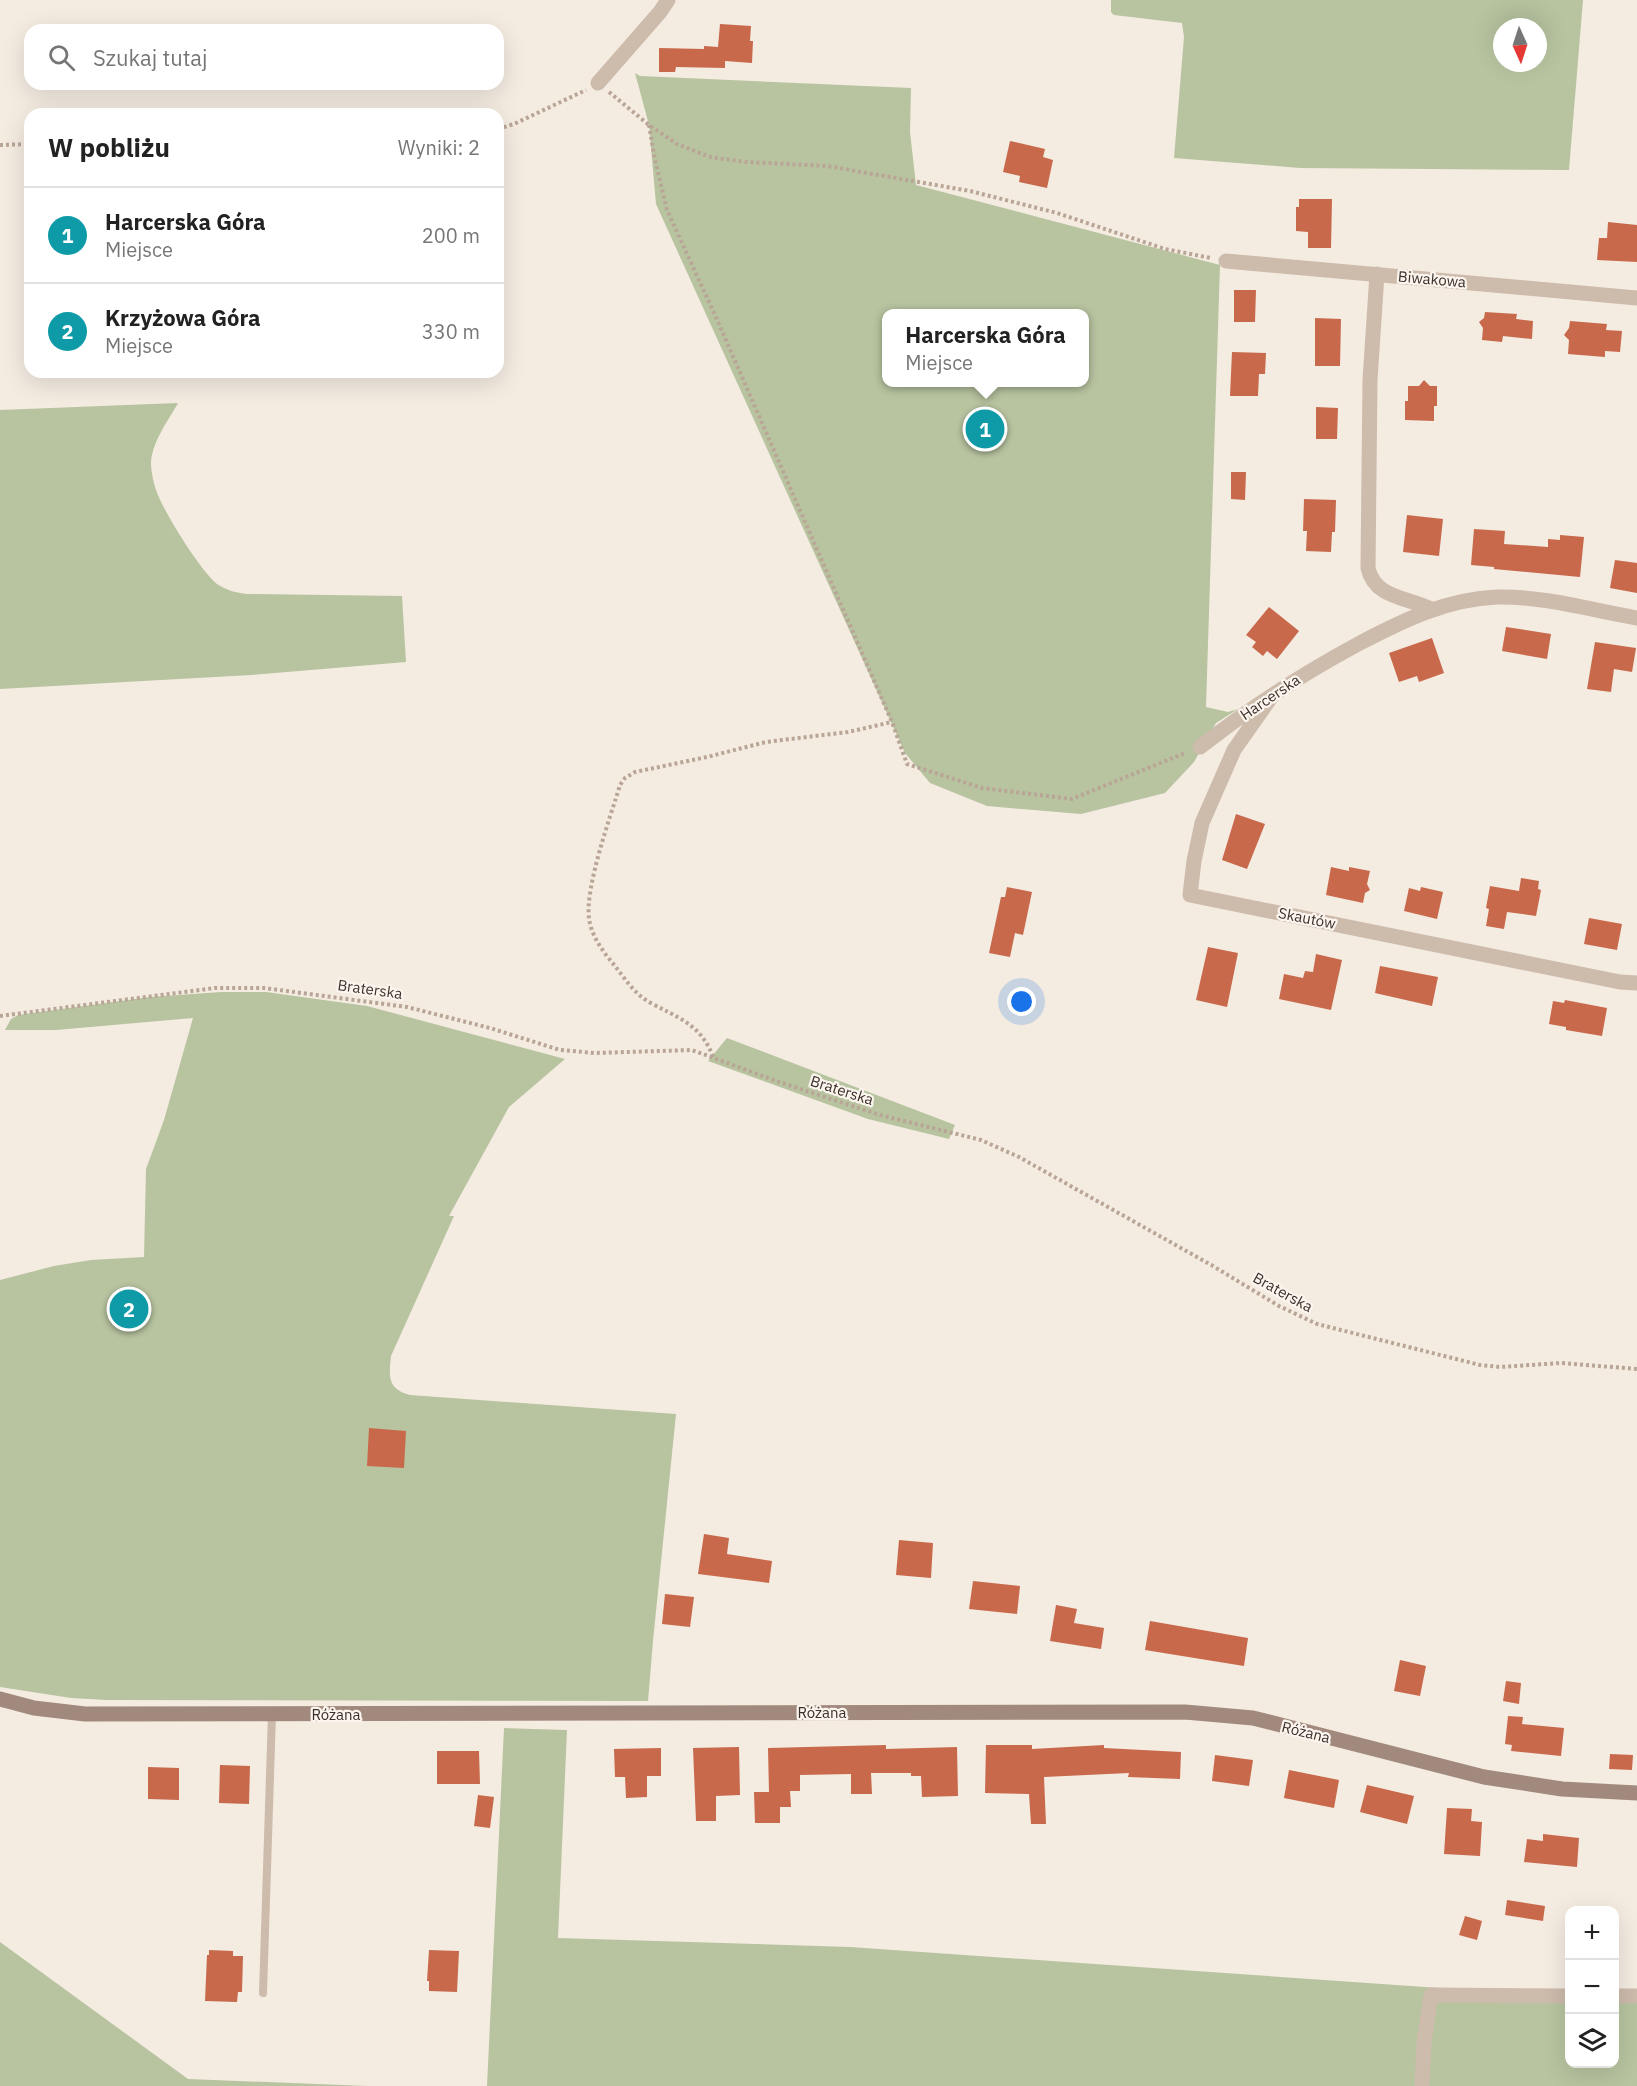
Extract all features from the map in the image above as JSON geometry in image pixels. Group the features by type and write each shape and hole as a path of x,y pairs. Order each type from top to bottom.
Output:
{"street":[{"path":"598,82 668,0"},
{"name":"Biwakowa","path":"1226,261 1637,298"},
{"path":"1377,274 1370,380 1368,568 1370,576 1381,590 1431,609"},
{"name":"Harcerska","path":"1200,747 1311,669 1405,619 1431,609 1463,601 1533,599 1637,618"},
{"name":"Skautów","path":"1272,696 1233,750 1202,823 1190,895 1620,982 1637,983"},
{"name":"Różana","path":"0,1699 62,1712 272,1714 1185,1712 1253,1718 1484,1777 1562,1789 1637,1793"},
{"path":"1422,2086 1424,2042 1431,1995 1565,1996"},
{"path":"1619,1996 1637,1996"}],"lane":[{"path":"263,1993 272,1714"}],"path":[{"path":"504,127 583,92 598,82 649,125 677,144 710,157 746,162 827,166 970,191 1057,213 1165,249 1226,261"},
{"path":"649,125 667,210 892,722 907,764 982,788 1072,799 1200,747"},
{"path":"0,145 24,144"},
{"path":"713,1057 708,1043 696,1029 642,998 606,955 593,931 589,918 590,898 620,785 625,778 635,772 766,742 848,732 892,722"},
{"name":"Braterska","path":"0,1016 215,988 264,988 408,1007 490,1028 560,1050 595,1053 692,1050 880,1115 981,1140 1019,1157 1213,1266 1279,1306 1317,1324 1480,1365 1500,1367 1561,1363 1637,1369"}],"green space":[{"path":"1111,0 1583,0 1569,170 1300,168 1174,158 1184,37 1182,23 1114,15 1111,12"},
{"path":"635,73 640,76 911,88 910,132 916,185 1220,265 1206,707 1228,712 1238,709 1216,723 1194,762 1165,793 1081,814 987,806 930,783 905,753 656,204 649,125"},
{"path":"178,403 154,447 151,463 152,475 168,515 184,542 210,577 224,588 247,594 402,596 406,662 251,675 0,689 0,410"},
{"path":"221,992 266,992 367,1006 565,1059 509,1107 449,1216 454,1216 391,1356 390,1376 397,1389 410,1395 676,1414 648,1701 107,1700 71,1698 0,1687 0,1280 54,1266 91,1260 144,1257 146,1169 164,1120 193,1018 56,1030 5,1030 11,1019 18,1015 150,997"},
{"path":"727,1038 955,1125 949,1139 868,1119 708,1061"},
{"path":"504,1728 567,1730 558,1938 850,1947 1565,1997 1565,2068 1619,2068 1619,2000 1637,2001 1637,2086 487,2086"},
{"path":"0,1942 188,2079 368,2086 0,2086"}],"building":[{"path":"720,24 751,26 752,63 725,61 725,68 676,67 675,72 659,72 659,48 718,47"},
{"path":"1010,141 1045,149 1043,157 1053,160 1047,188 1019,182 1020,176 1003,172"},
{"path":"1299,199 1332,199 1331,248 1308,248 1308,232 1296,231 1296,207 1299,207"},
{"path":"1608,222 1637,225 1637,262 1597,260 1599,238 1607,238"},
{"path":"1234,290 1256,290 1255,322 1234,322"},
{"path":"1485,312 1517,314 1516,319 1533,321 1532,339 1503,336 1502,342 1482,340 1483,328 1479,322 1484,318"},
{"path":"1315,318 1341,319 1340,366 1315,366"},
{"path":"1570,321 1607,324 1606,330 1622,331 1620,352 1605,351 1605,357 1568,354 1569,340 1564,335 1569,328"},
{"path":"1232,352 1266,353 1265,374 1259,374 1258,396 1230,396"},
{"path":"1424,380 1430,386 1437,386 1434,421 1405,420 1408,386 1419,386"},
{"path":"1316,407 1338,408 1337,439 1316,439"},
{"path":"1231,472 1246,472 1245,500 1231,499"},
{"path":"1304,499 1336,500 1335,532 1332,532 1331,552 1306,551 1307,531 1303,531"},
{"path":"1407,515 1443,519 1439,556 1403,552"},
{"path":"1474,529 1505,531 1504,544 1548,547 1548,539 1560,540 1560,535 1584,537 1580,577 1471,565"},
{"path":"1615,560 1637,563 1637,593 1610,588"},
{"path":"1269,607 1299,631 1277,659 1267,651 1263,656 1252,647 1256,642 1246,635"},
{"path":"1506,627 1551,634 1547,659 1502,651"},
{"path":"1432,638 1444,673 1419,682 1417,676 1399,682 1389,653"},
{"path":"1595,642 1636,648 1632,672 1614,669 1611,692 1587,689"},
{"path":"1236,814 1265,824 1247,869 1222,860"},
{"path":"1331,867 1349,871 1349,867 1370,871 1367,884 1370,890 1365,893 1363,903 1326,895"},
{"path":"1521,878 1539,881 1538,889 1541,890 1536,916 1507,912 1504,929 1486,926 1490,886 1519,891"},
{"path":"1007,887 1032,892 1023,935 1015,933 1010,957 989,953 1001,897 1005,897"},
{"path":"1421,887 1443,892 1437,919 1404,911 1409,888 1420,891"},
{"path":"1589,918 1622,924 1617,950 1584,944"},
{"path":"1208,947 1238,953 1227,1007 1196,1000"},
{"path":"1316,954 1342,960 1331,1010 1279,999 1284,974 1303,978 1305,971 1313,972"},
{"path":"1380,966 1438,977 1432,1006 1375,993"},
{"path":"1565,1000 1607,1008 1602,1036 1566,1030 1566,1027 1549,1024 1553,1001 1564,1003"},
{"path":"369,1428 406,1431 404,1468 367,1466"},
{"path":"704,1534 729,1538 727,1554 772,1561 769,1583 698,1574"},
{"path":"899,1540 933,1543 931,1578 896,1575"},
{"path":"973,1581 1020,1586 1017,1614 969,1609"},
{"path":"665,1594 694,1597 690,1627 662,1624"},
{"path":"1056,1605 1077,1609 1074,1623 1104,1628 1101,1649 1050,1641"},
{"path":"1150,1621 1248,1638 1244,1666 1145,1650"},
{"path":"1400,1660 1426,1666 1420,1696 1394,1691"},
{"path":"1506,1681 1521,1683 1519,1704 1503,1701"},
{"path":"1508,1716 1523,1717 1522,1724 1564,1728 1561,1756 1511,1751 1512,1745 1505,1744"},
{"path":"886,1745 886,1749 957,1747 958,1796 922,1797 921,1776 911,1776 911,1773 871,1773 872,1794 851,1794 851,1774 800,1775 800,1791 790,1791 791,1807 780,1807 780,1823 755,1823 754,1792 769,1792 768,1748"},
{"path":"986,1745 1032,1745 1032,1749 1104,1745 1104,1748 1181,1752 1180,1779 1128,1777 1129,1773 1044,1777 1046,1824 1031,1824 1029,1794 985,1793"},
{"path":"739,1747 740,1795 716,1796 716,1821 696,1821 693,1748"},
{"path":"661,1748 661,1776 647,1776 647,1797 626,1798 625,1777 615,1777 614,1749"},
{"path":"437,1751 479,1751 480,1784 437,1784"},
{"path":"1610,1754 1633,1755 1632,1770 1609,1769"},
{"path":"1215,1755 1253,1760 1249,1786 1212,1781"},
{"path":"220,1765 250,1766 249,1804 219,1803"},
{"path":"148,1767 179,1768 179,1800 148,1799"},
{"path":"1289,1770 1339,1780 1334,1808 1284,1798"},
{"path":"1367,1785 1414,1796 1407,1824 1360,1812"},
{"path":"478,1795 494,1797 490,1828 474,1826"},
{"path":"1447,1808 1472,1809 1471,1821 1482,1822 1480,1856 1444,1854"},
{"path":"1543,1834 1579,1838 1577,1867 1524,1862 1527,1839 1543,1841"},
{"path":"1507,1900 1545,1906 1543,1921 1505,1915"},
{"path":"1465,1916 1482,1921 1477,1940 1459,1935"},
{"path":"209,1950 233,1951 233,1956 243,1956 242,1992 238,1992 237,2002 205,2001"},
{"path":"429,1950 459,1951 457,1992 429,1991 429,1981 427,1981"}],"place":[{"name":"Harcerska Góra","path":"985,429"},
{"name":"Krzyżowa Góra","path":"129,1309"}]}
